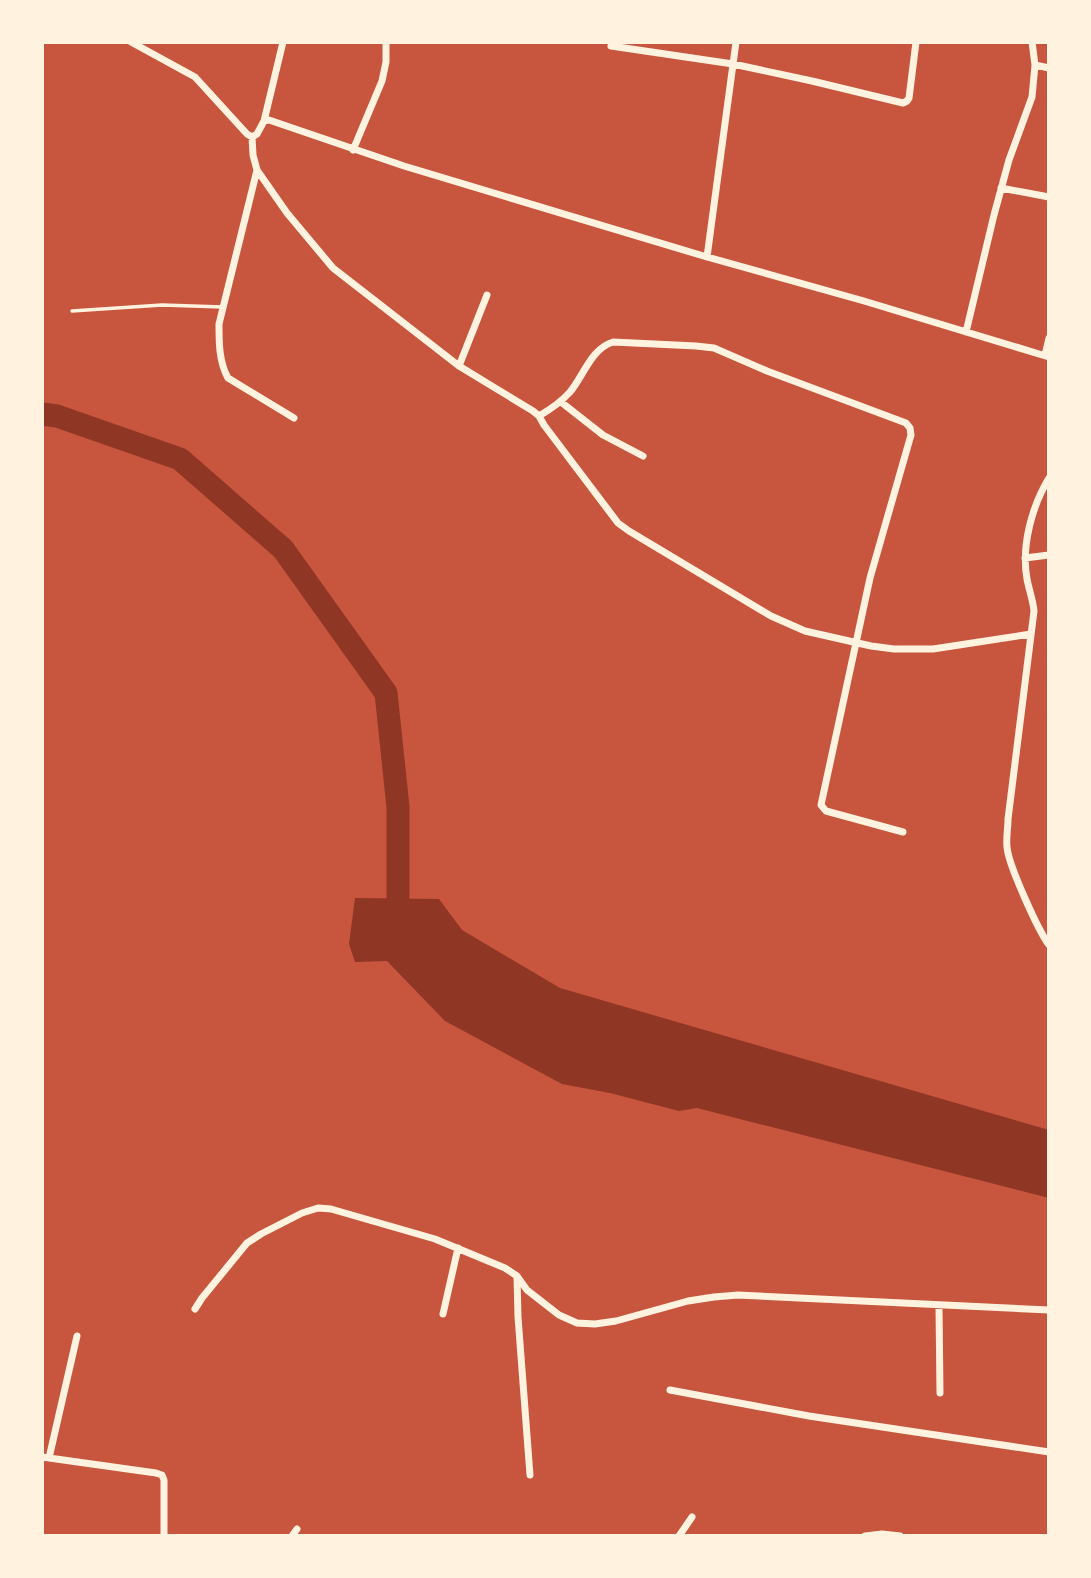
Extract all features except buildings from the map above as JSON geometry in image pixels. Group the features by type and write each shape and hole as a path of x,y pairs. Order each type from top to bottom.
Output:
{"street":[{"path":"131,42 195,77 252,137"},
{"path":"252,137 257,134 264,121 283,42"},
{"path":"353,150 382,81 386,42"},
{"path":"707,257 736,42"},
{"path":"611,46 733,64 903,103 909,98 916,42"},
{"path":"966,332 1001,188 1032,97 1035,65 1032,42"},
{"path":"1035,65 1049,68"},
{"path":"264,121 269,120 353,150 707,257 1047,356 1049,338"},
{"path":"252,137 257,170 286,212 333,268 459,366 539,416 618,523 629,531 771,616 806,631 894,649 933,649 1031,634"},
{"path":"257,170 219,324 219,348 223,369 228,378 294,418"},
{"path":"1001,188 1049,197"},
{"path":"459,366 487,295"},
{"path":"539,416 561,402 573,389 598,350 613,342 714,348 906,423 911,435 870,578 821,805 826,811 903,832"},
{"path":"561,402 603,435 643,456"},
{"path":"1049,478 1026,534 1025,558 1034,611 1008,818 1007,848 1013,869 1049,945"},
{"path":"1025,558 1049,555"},
{"path":"195,1309 247,1243 302,1213 318,1208 331,1209 435,1239 505,1268 558,1315 577,1323 616,1321 688,1301 726,1296 1049,1310"},
{"path":"443,1314 458,1248"},
{"path":"517,1276 530,1475"},
{"path":"939,1306 940,1393"},
{"path":"77,1336 46,1457 162,1475 164,1536"},
{"path":"670,1390 809,1416 1049,1452"},
{"path":"680,1536 692,1517"},
{"path":"864,1536 901,1536"}],"lane":[{"path":"72,311 162,305 223,307"}],"shaded area":[{"path":"355,898 439,899 462,930 560,988 1049,1130 1049,1198 697,1108 679,1111 562,1084 445,1021 387,961 355,962 349,944"}],"waterway":[{"path":"42,414 57,416 180,459 283,549 386,693 398,807 398,904 413,923"}]}
